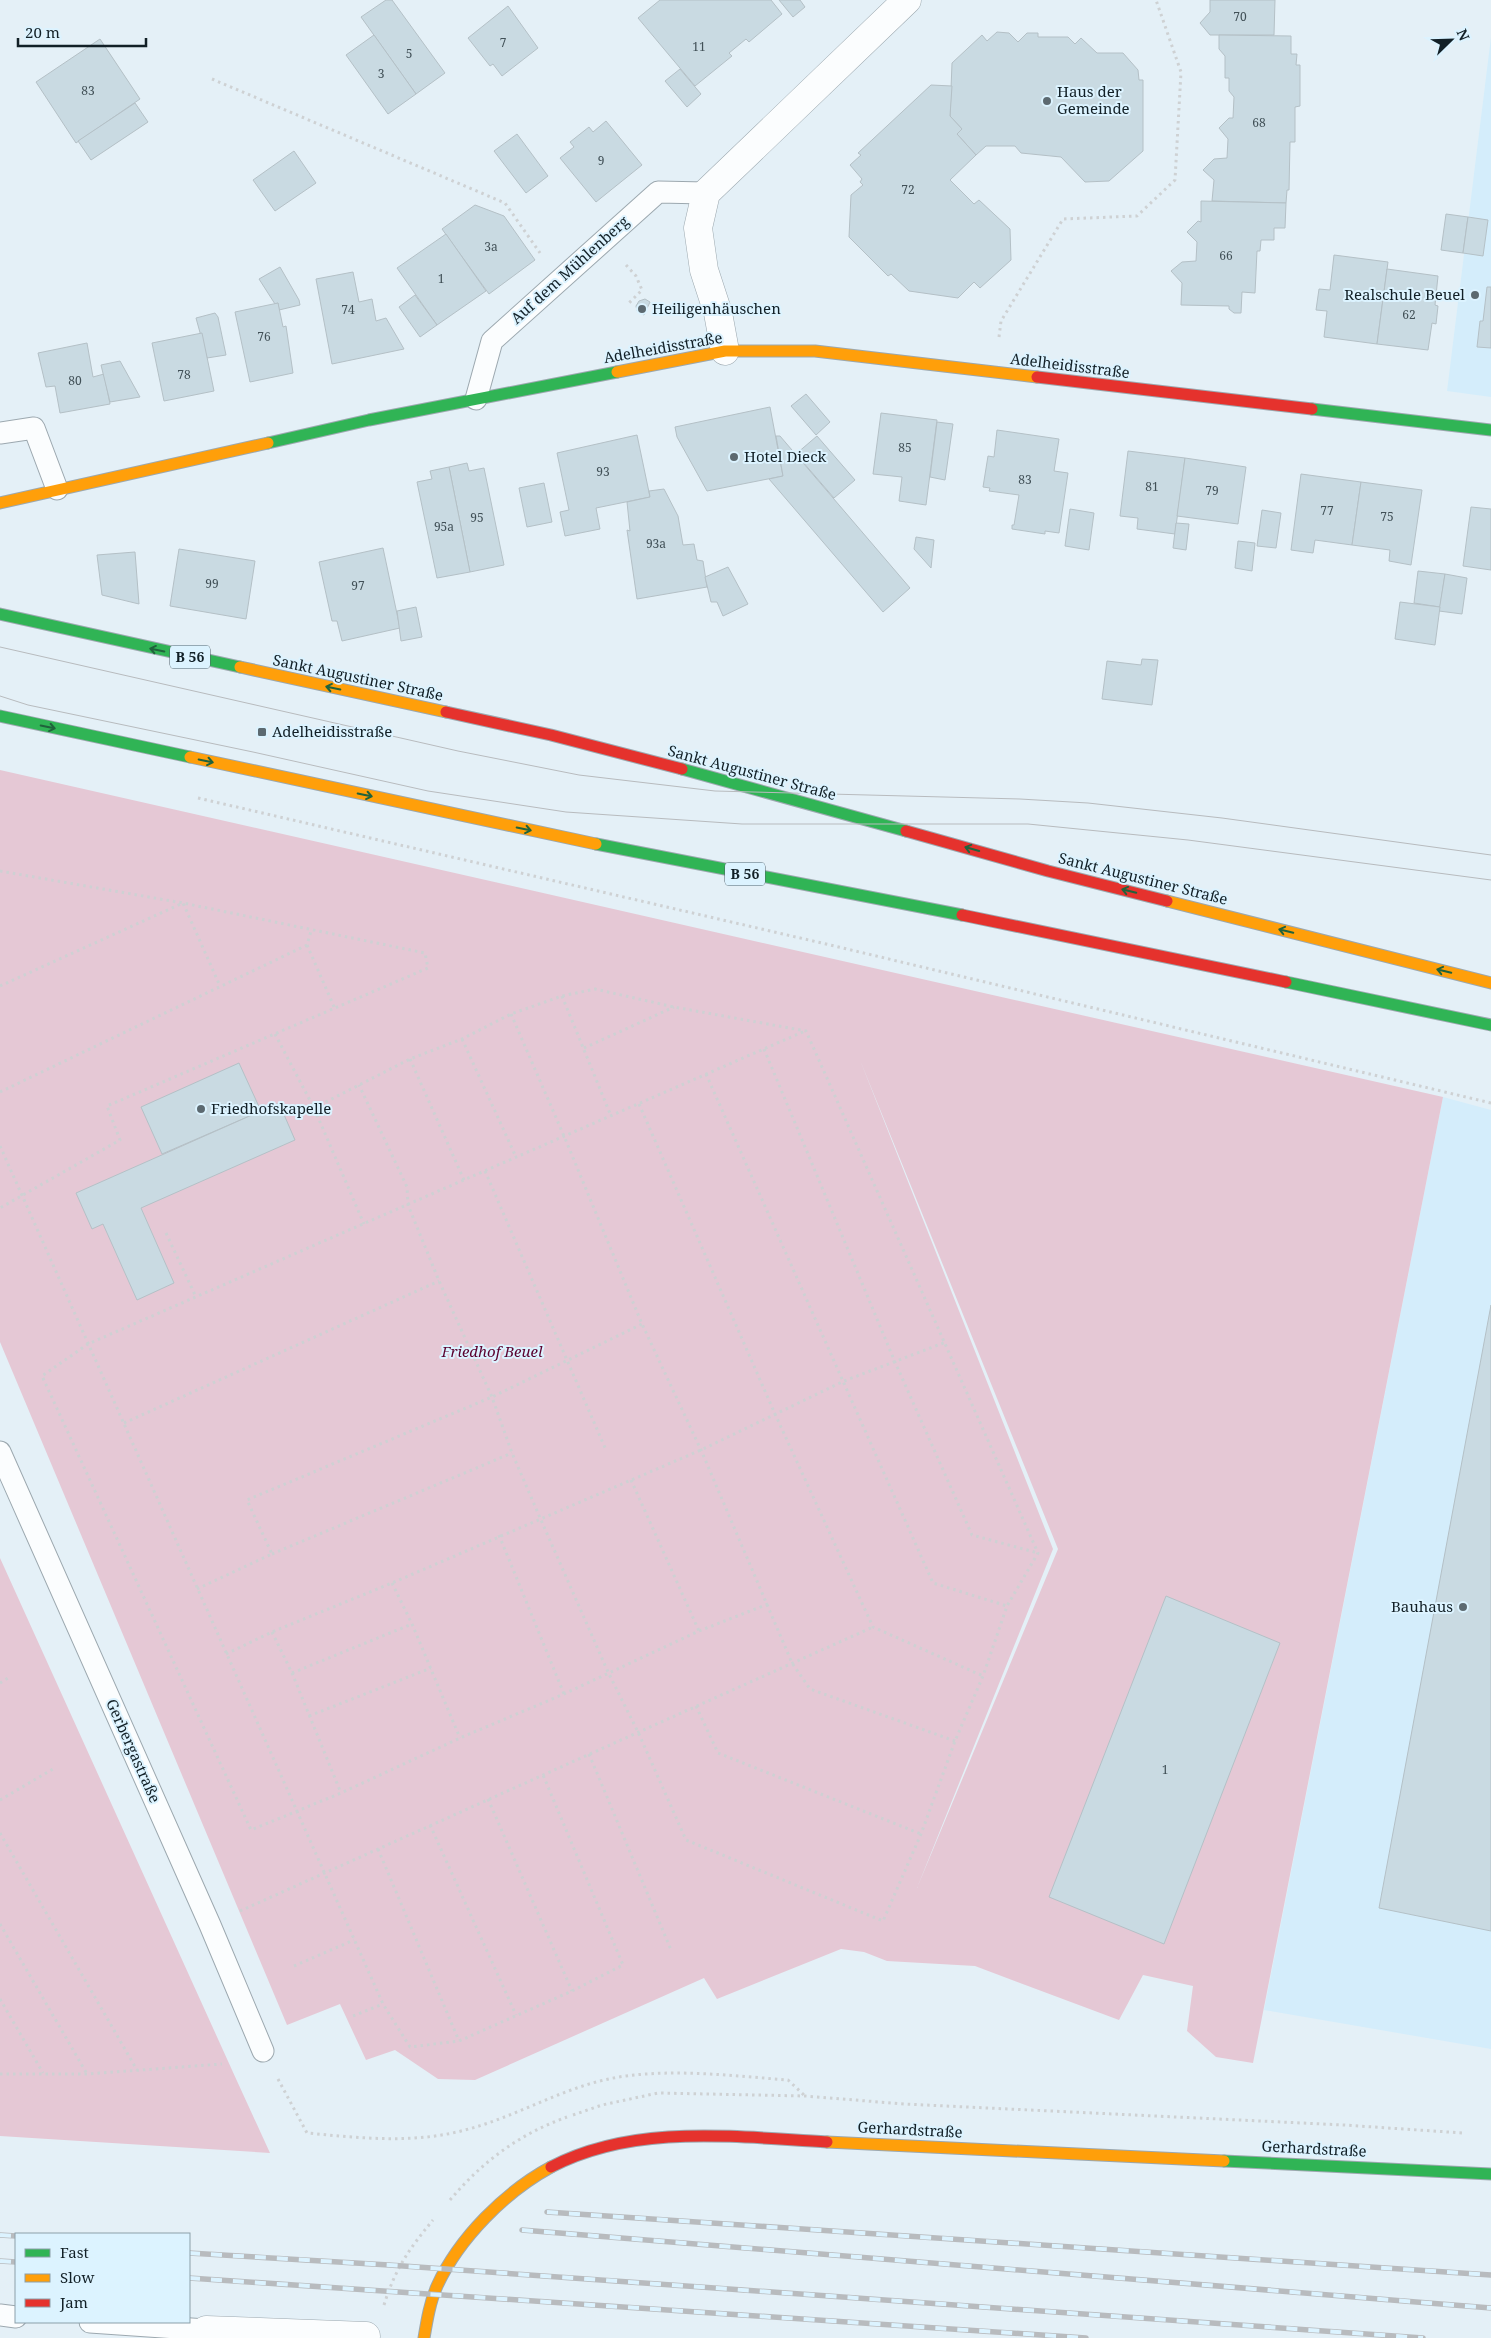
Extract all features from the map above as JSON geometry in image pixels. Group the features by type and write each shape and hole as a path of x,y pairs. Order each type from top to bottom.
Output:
{"main road":[{"name":"Adelheidisstraße","path":"0,503 369,420 725,351 815,351 1491,430"},
{"name":"Sankt Augustiner Straße","path":"0,614 551,735 776,794 1048,871 1491,983"},
{"name":"B 56","path":"0,716 677,861 904,903 1491,1025"},
{"name":"Gerhardstraße","path":"424,2338 428,2316 440,2280 465,2242 496,2209 531,2180 565,2160 598,2149 644,2140 714,2136 1491,2174"}],"street":[{"path":"725,351 718,313 704,270 698,228 706,193 907,0"},
{"path":"213,2334 366,2336"}],"lane":[{"name":"Auf dem Mühlenberg","path":"476,399 492,340 558,280 658,192 706,193"},
{"path":"0,433 34,428 57,490"},
{"name":"Gerbergastraße","path":"0,1452 210,1925 263,2051"},
{"path":"0,2315 15,2316"},
{"path":"100,2323 213,2334"}],"path":[{"path":"995,372 1001,321 1063,219 1137,216 1175,180 1181,72 1156,0"},
{"path":"212,79 505,203 558,280"},
{"path":"626,305 642,290 636,276"},
{"path":"194,798 835,946 1491,1103"},
{"path":"0,871 183,903 311,931 425,953 428,968 107,1106 120,1140 0,1208"},
{"path":"0,986 183,903"},
{"path":"183,903 220,986"},
{"path":"311,931 307,945 335,1009"},
{"path":"0,1092 307,945"},
{"path":"314,1108 410,1059 462,1039 511,1014 562,996 595,989 674,1007 806,1031"},
{"path":"562,996 611,1116"},
{"path":"584,1048 674,1007"},
{"path":"511,1014 642,1324 701,1450 792,1663 810,1689 955,1741"},
{"path":"768,1604 699,1631 564,1694 460,1738 342,1793 251,1830 42,1376 88,1344 806,1031"},
{"path":"806,1031 946,1342 1038,1553"},
{"path":"275,1034 314,1108 364,1224"},
{"path":"462,1039 516,1158"},
{"path":"764,1049 895,1362 972,1535 1038,1553"},
{"path":"410,1059 464,1180"},
{"path":"706,1074 934,1583 1007,1606"},
{"path":"359,1085 407,1188 408,1205 439,1280 492,1397 512,1452 541,1520 608,1672 638,1732 686,1840 883,1921 921,1834 955,1741 983,1676 1007,1606 1038,1553"},
{"path":"640,1104 775,1414 872,1627 983,1676"},
{"path":"0,1146 383,2004 410,2047 459,2041 572,1991 623,1965 543,1775"},
{"path":"485,1171 606,1450"},
{"path":"166,1233 196,1297"},
{"path":"124,1423 439,1280"},
{"path":"272,1554 247,1500 492,1397 642,1324"},
{"path":"226,1654 272,1632 541,1520 701,1450 844,1381 946,1342"},
{"path":"197,1589 272,1554 512,1452"},
{"path":"630,1480 699,1631"},
{"path":"499,1536 564,1694"},
{"path":"392,1583 412,1624 460,1738"},
{"path":"292,1673 412,1624"},
{"path":"210,1925 872,1627"},
{"path":"272,1632 292,1673 308,1716 342,1793"},
{"path":"308,1716 431,1668"},
{"path":"0,1683 8,1678"},
{"path":"696,1706 718,1753 921,1834"},
{"path":"589,1754 671,1950"},
{"path":"0,1800 53,1768"},
{"path":"488,1799 572,1991"},
{"path":"430,1825 516,2015"},
{"path":"0,1833 137,2070"},
{"path":"378,1849 459,2041"},
{"path":"0,1924 87,2074"},
{"path":"294,1966 354,1940"},
{"path":"0,1999 44,2073"},
{"path":"353,2016 383,2004"},
{"path":"263,2051 307,2133 380,2140 464,2131 522,2110 582,2085 626,2076 687,2074 788,2080 805,2096"},
{"path":"0,2074 87,2074 222,2064"},
{"path":"1344,2126 1471,2134"}],"shaded area":[{"name":"Realschule Beuel","path":"1491,37 1491,397 1447,391"},
{"path":"1443,1097 1491,1110 1491,2049 1264,2010"}],"green space":[{"name":"Friedhof Beuel","path":"0,770 1443,1097 1253,2063 1216,2057 1187,2031 1193,1986 1143,1975 1119,2020 975,1966 887,1961 864,1952 841,1949 717,1999 704,1978 475,2080 438,2079 395,2050 366,2060 340,2004 287,2025 0,1342","holes":["860,1060 1058,1549 917,1888 1053,1549"]},
{"path":"0,1558 237,2081 270,2153 0,2136"}],"building":[{"path":"386,0 392,0 445,73 416,94 361,17"},
{"path":"660,0 771,0 782,14 749,42 746,39 729,53 732,56 695,86 638,18"},
{"path":"779,0 800,0 805,7 793,17"},
{"path":"1210,0 1275,0 1274,35 1210,35 1200,23 1210,12"},
{"path":"508,6 538,48 502,76 493,64 490,66 468,38"},
{"name":"Haus der Gemeinde","path":"997,32 1009,33 1018,42 1027,33 1038,33 1038,37 1068,37 1075,44 1081,38 1097,53 1123,53 1138,70 1139,80 1143,80 1143,151 1109,181 1085,182 1061,157 1021,153 1015,146 986,146 976,155 957,134 962,129 950,116 952,63 982,35 987,41"},
{"path":"374,35 416,94 388,114 346,55"},
{"path":"1219,35 1291,36 1291,54 1297,54 1296,65 1300,65 1300,106 1295,107 1295,142 1290,142 1289,190 1287,190 1286,203 1212,201 1214,180 1203,170 1214,159 1227,158 1228,139 1219,128 1229,118 1233,118 1234,97 1229,91 1229,78 1225,78 1225,56 1219,49"},
{"path":"100,39 140,99 76,143 36,82"},
{"path":"680,69 701,94 687,107 665,81"},
{"path":"931,85 952,86 950,116 962,129 957,134 976,155 950,180 974,204 979,200 1010,229 1011,260 980,288 974,282 958,298 909,291 891,274 888,276 849,237 851,195 863,185 860,182 862,179 850,165 861,155 858,153"},
{"path":"135,103 148,122 91,160 78,141"},
{"path":"606,121 642,165 596,202 560,158 574,147 570,142 589,127 593,132"},
{"path":"517,134 548,176 526,193 494,151"},
{"path":"294,151 316,183 275,211 253,180"},
{"path":"1201,201 1286,203 1285,228 1274,228 1274,240 1261,240 1260,251 1257,251 1255,293 1242,292 1241,313 1234,313 1229,309 1229,306 1181,305 1182,283 1171,271 1182,262 1196,261 1197,242 1187,232 1198,221 1201,222"},
{"path":"475,205 504,216 535,260 489,294 442,229"},
{"path":"1446,214 1468,217 1463,253 1441,250"},
{"path":"1468,217 1488,220 1483,256 1463,253"},
{"path":"446,234 486,291 437,325 397,268"},
{"path":"1334,255 1388,262 1377,344 1324,337 1327,311 1316,310 1319,289 1330,290"},
{"path":"280,267 300,305 279,310 278,303 275,304 259,279"},
{"path":"1387,269 1438,276 1435,305 1438,306 1436,324 1432,323 1428,350 1377,344"},
{"path":"353,272 359,302 372,299 376,321 386,318 404,349 332,364 316,279"},
{"path":"1487,287 1491,287 1491,348 1477,347 1480,321 1483,321"},
{"path":"415,295 437,325 420,337 399,307"},
{"name":"Heiligenhäuschen","path":"645,299 650,302 644,315 637,311 636,306 639,301"},
{"path":"278,303 283,327 286,326 293,373 250,382 235,312"},
{"path":"215,313 218,317 226,355 207,358 196,318"},
{"path":"202,333 214,391 164,401 152,343"},
{"path":"87,343 93,377 104,374 110,404 60,413 55,386 46,387 38,353"},
{"path":"120,361 140,397 110,402 101,365"},
{"path":"806,394 830,422 816,435 791,406"},
{"name":"Hotel Dieck","path":"770,407 783,476 707,491 677,437 675,427"},
{"path":"881,413 937,420 926,505 899,501 902,477 873,474"},
{"path":"937,422 953,424 945,480 930,477"},
{"path":"997,430 1059,439 1054,471 1068,473 1059,533 1045,531 1045,534 1012,529 1019,495 989,491 990,488 983,487 988,456 994,457"},
{"path":"637,435 650,497 596,508 600,529 565,536 560,512 569,510 557,453"},
{"path":"776,436 780,436 910,588 883,612 769,479 783,476"},
{"path":"817,436 855,480 834,498 796,454"},
{"path":"1128,451 1185,458 1175,534 1137,529 1138,518 1120,516"},
{"path":"1185,458 1246,467 1238,524 1177,516"},
{"path":"467,463 469,471 484,468 504,565 470,572 449,467"},
{"path":"449,467 470,572 437,578 417,482 432,479 430,471"},
{"path":"1301,474 1361,482 1352,545 1315,540 1313,553 1291,550"},
{"path":"1361,482 1422,490 1411,565 1389,561 1390,550 1352,545"},
{"path":"544,483 552,522 527,527 519,488"},
{"path":"664,489 678,516 683,545 694,544 697,560 703,561 707,587 637,599 627,530 630,531 627,502 650,497 649,491"},
{"path":"1471,507 1491,509 1491,570 1463,566"},
{"path":"1070,509 1094,513 1089,550 1065,546"},
{"path":"1262,510 1281,513 1276,548 1257,546"},
{"path":"1176,523 1189,524 1186,550 1173,548"},
{"path":"916,537 934,540 931,568 914,549"},
{"path":"1238,541 1255,543 1252,571 1235,568"},
{"path":"383,548 400,628 342,641 337,621 332,621 319,562"},
{"path":"179,549 255,561 246,619 170,606"},
{"path":"135,552 139,604 102,595 97,555"},
{"path":"728,567 748,604 723,616 717,602 711,602 705,577"},
{"path":"1418,571 1445,574 1440,607 1414,603"},
{"path":"1445,574 1467,578 1462,614 1439,611"},
{"path":"1400,602 1440,607 1435,645 1395,639"},
{"path":"416,607 422,637 401,641 397,611"},
{"path":"1142,659 1158,660 1152,705 1102,699 1107,661 1141,665"},
{"name":"Friedhofskapelle","path":"239,1063 261,1111 162,1154 141,1107"},
{"path":"279,1103 295,1140 141,1208 174,1283 137,1300 103,1224 92,1229 76,1193"},
{"name":"Bauhaus","path":"1491,1305 1491,1931 1379,1908"},
{"path":"1166,1596 1280,1643 1164,1944 1049,1897"}],"tram line":[{"path":"0,647 458,751 579,775 715,791 1020,799 1088,803 1222,818 1491,855"},
{"path":"0,696 28,705 428,791 566,812 742,824 1028,824 1188,840 1491,880"}],"railway":[{"path":"547,2212 1491,2275"},
{"path":"522,2230 1491,2308"},
{"path":"0,2235 15,2236"},
{"path":"190,2253 389,2265 1423,2338"},
{"path":"0,2261 15,2262"},
{"path":"190,2278 1086,2338"}],"traffic: fast":[{"path":"268,443 369,420 617,372"},
{"path":"1312,409 1491,430"},
{"path":"0,614 240,667"},
{"path":"0,716 190,757"},
{"path":"682,769 906,831"},
{"path":"596,844 962,915"},
{"path":"1286,982 1491,1025"},
{"path":"1224,2161 1491,2174"}],"traffic: slow":[{"path":"617,372 725,351 815,351 1037,377"},
{"path":"0,503 268,443"},
{"path":"240,667 446,712"},
{"path":"190,757 596,844"},
{"path":"1167,901 1491,983"},
{"path":"827,2142 1224,2161"},
{"path":"424,2338 429,2311 437,2286 446,2268 458,2251 485,2218 501,2203 517,2189 551,2167"}],"traffic: jam":[{"path":"1037,377 1312,409"},
{"path":"446,712 551,735 682,769"},
{"path":"906,831 1048,871 1167,901"},
{"path":"962,915 1286,982"},
{"path":"551,2167 583,2153 651,2138 722,2136 827,2142"}],"place":[{"name":"Haus der Gemeinde","path":"1047,101"},
{"name":"Realschule Beuel","path":"1475,295"},
{"name":"Heiligenhäuschen","path":"642,309"},
{"name":"Hotel Dieck","path":"734,457"},
{"name":"Adelheidisstraße","path":"262,732"},
{"name":"Friedhofskapelle","path":"201,1109"},
{"name":"Bauhaus","path":"1463,1607"}]}
